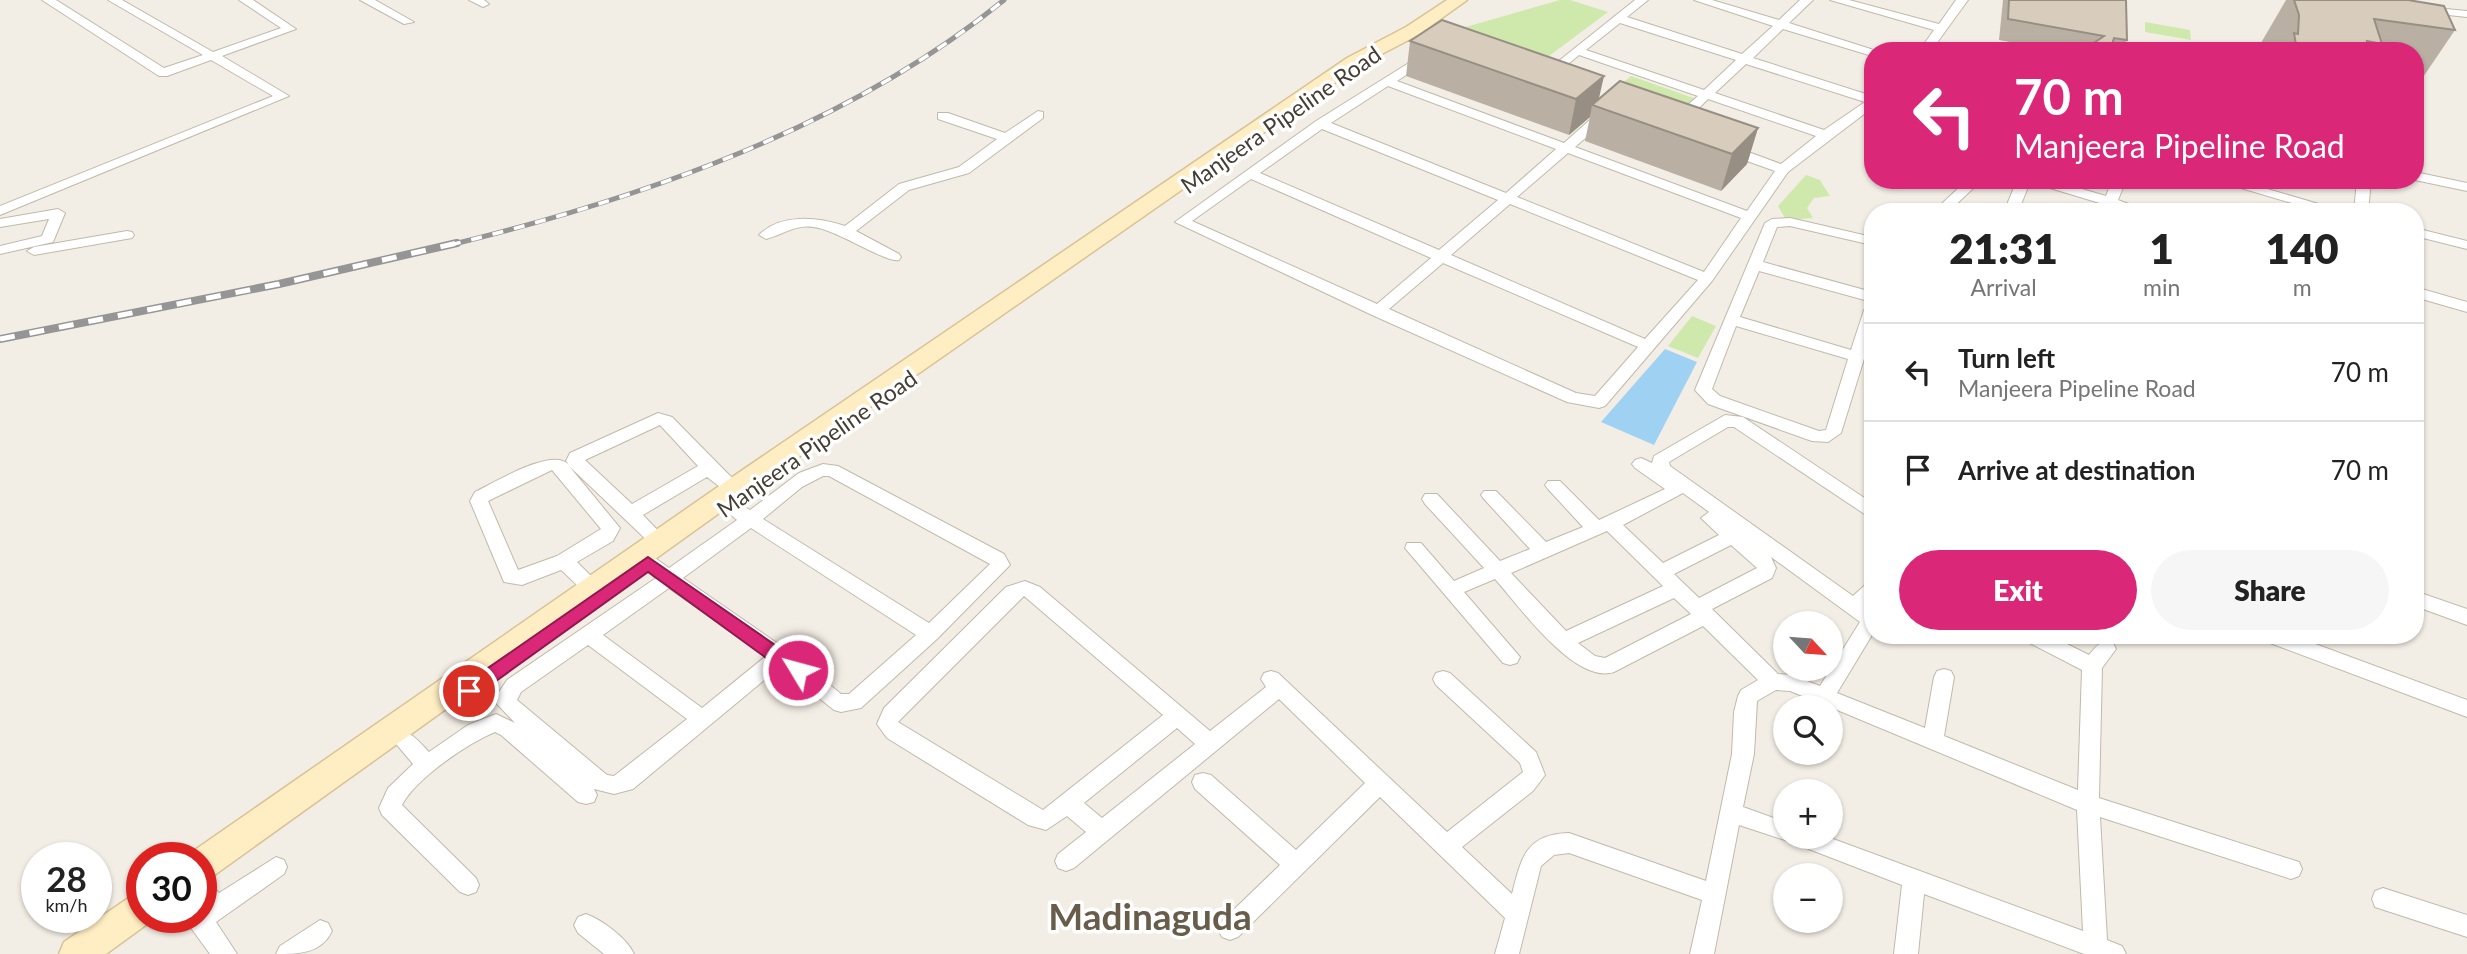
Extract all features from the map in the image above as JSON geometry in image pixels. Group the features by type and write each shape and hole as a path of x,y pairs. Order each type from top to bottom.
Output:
{"main road":[{"name":"Manjeera Pipeline Road","path":"217,856 337,777 401,739 659,561 1125,229 1366,66 1419,41 1459,0"},
{"name":"Manjeera Pipeline Road","path":"217,871 337,777 594,588 659,561"},
{"path":"77,954 126,919"},
{"path":"102,954 132,933"}],"street":[{"path":"48,0 158,71 169,71 290,29 245,0"},
{"path":"0,211 283,96 114,0"},
{"path":"366,0 408,22"},
{"path":"1550,87 1538,82 1642,0"},
{"path":"1700,0 1864,50"},
{"path":"1670,129 1807,0"},
{"path":"1836,0 1943,29"},
{"path":"1932,42 1962,0"},
{"path":"2416,9 2467,14"},
{"path":"1620,19 1864,99"},
{"path":"1419,41 1386,82 1321,124 1182,222 1377,312 1584,401 1599,402 1707,278 1783,169 1864,108"},
{"path":"1578,51 1826,135"},
{"path":"1386,82 1748,216"},
{"path":"1377,312 1611,108"},
{"path":"845,233 904,187 964,170 1038,115"},
{"path":"943,116 1006,138"},
{"path":"1321,124 1707,278"},
{"path":"1708,142 1783,169"},
{"path":"1250,174 1646,345"},
{"path":"2424,178 2467,187"},
{"path":"1950,203 1965,189"},
{"path":"2060,189 2097,203"},
{"path":"2254,189 2306,203"},
{"path":"0,223 58,212 48,239 0,257"},
{"path":"1864,239 1780,221 1772,223 1703,390 1714,400 1818,437 1828,436 1833,433 1864,337"},
{"path":"766,235 803,222 814,222 845,233 894,257"},
{"path":"0,250 25,249 110,233 127,235"},
{"path":"2424,234 2467,245"},
{"path":"1756,265 1864,295"},
{"path":"2424,295 2467,307"},
{"path":"1731,319 1858,357"},
{"path":"738,505 815,471 832,470 996,559 1001,565 996,573 930,634 854,702 841,704 659,561 631,513 575,461 576,457 658,419 666,421 738,505 930,634"},
{"path":"1864,507 1737,421 1725,421 1660,460 1662,469 1864,614"},
{"path":"550,464 559,465 611,528 607,536 564,561 522,578 511,577 479,501 481,497 550,464"},
{"path":"1431,499 1581,659 1594,666 1607,666 1702,612 1765,573 1768,568 1764,561 1641,464"},
{"path":"631,513 709,468"},
{"path":"1553,485 1661,573 1773,682"},
{"path":"1451,590 1544,552 1676,491"},
{"path":"1490,495 1544,552"},
{"path":"1661,573 1733,536"},
{"path":"1414,548 1510,657"},
{"path":"564,561 594,588"},
{"path":"659,561 590,636 514,686 507,695 507,704 603,783 614,785 625,782 779,656"},
{"path":"1177,716 1046,820 1036,818 894,732 887,724 891,713 1013,592 1025,588 1033,592 1209,743"},
{"path":"1563,641 1677,588"},
{"path":"1854,607 1864,598"},
{"path":"2424,601 2467,617"},
{"path":"1825,695 1864,633"},
{"path":"590,636 702,719"},
{"path":"1832,849 2102,952 2088,804 2099,657 2059,644"},
{"path":"2293,644 2467,709"},
{"path":"1933,741 1944,677"},
{"path":"1443,679 1529,758 1534,775 1446,846"},
{"path":"1702,954 1743,754 1744,712 1748,696 1773,682 1791,683 1819,695"},
{"path":"1066,861 1209,743 1275,683 1519,916"},
{"path":"1843,705 2088,804 2291,869"},
{"path":"468,885 390,808 392,799 428,764 475,731 496,723 508,729 586,795"},
{"path":"401,739 428,764"},
{"path":"1203,782 1296,865"},
{"path":"1230,929 1380,783"},
{"path":"1069,804 1102,832"},
{"path":"1731,812 1773,828"},
{"path":"1507,954 1531,863 1535,854 1550,843 1569,843 1714,894"},
{"path":"217,907 276,867"},
{"path":"1906,954 1914,879"},
{"path":"2383,899 2467,926"},
{"path":"586,925 622,954"},
{"path":"288,954 320,931"},
{"path":"207,933 225,954"}],"green space":[{"path":"1560,0 1570,0 1608,12 1533,68 1452,31"},
{"path":"2145,22 2190,30 2191,40 2145,32"},
{"path":"1631,76 1699,100 1674,123 1605,98"},
{"path":"1806,175 1820,180 1830,196 1814,198 1807,208 1813,218 1786,220 1778,206"},
{"path":"1692,316 1716,326 1698,358 1668,346"}],"water":[{"path":"1665,349 1697,362 1654,445 1601,422"}],"building":[{"path":"2009,0 2126,0 2127,40 2114,38 2113,42 2095,42 2104,36 2008,19"},
{"path":"2294,0 2408,0 2444,6 2455,30 2374,19 2381,42 2296,42 2294,33 2298,34 2299,15"},
{"path":"1442,20 1604,76 1576,99 1410,41"},
{"path":"1620,81 1758,128 1732,154 1592,105"}],"railway":[{"path":"450,245 596,205 741,152 811,121 879,85 943,45 1004,0"},
{"path":"0,339 279,284 457,243"}],"district":[{"name":"Madinaguda","path":"1150,917"}],"route":[{"path":"469,691 648,563 798,670"}]}
